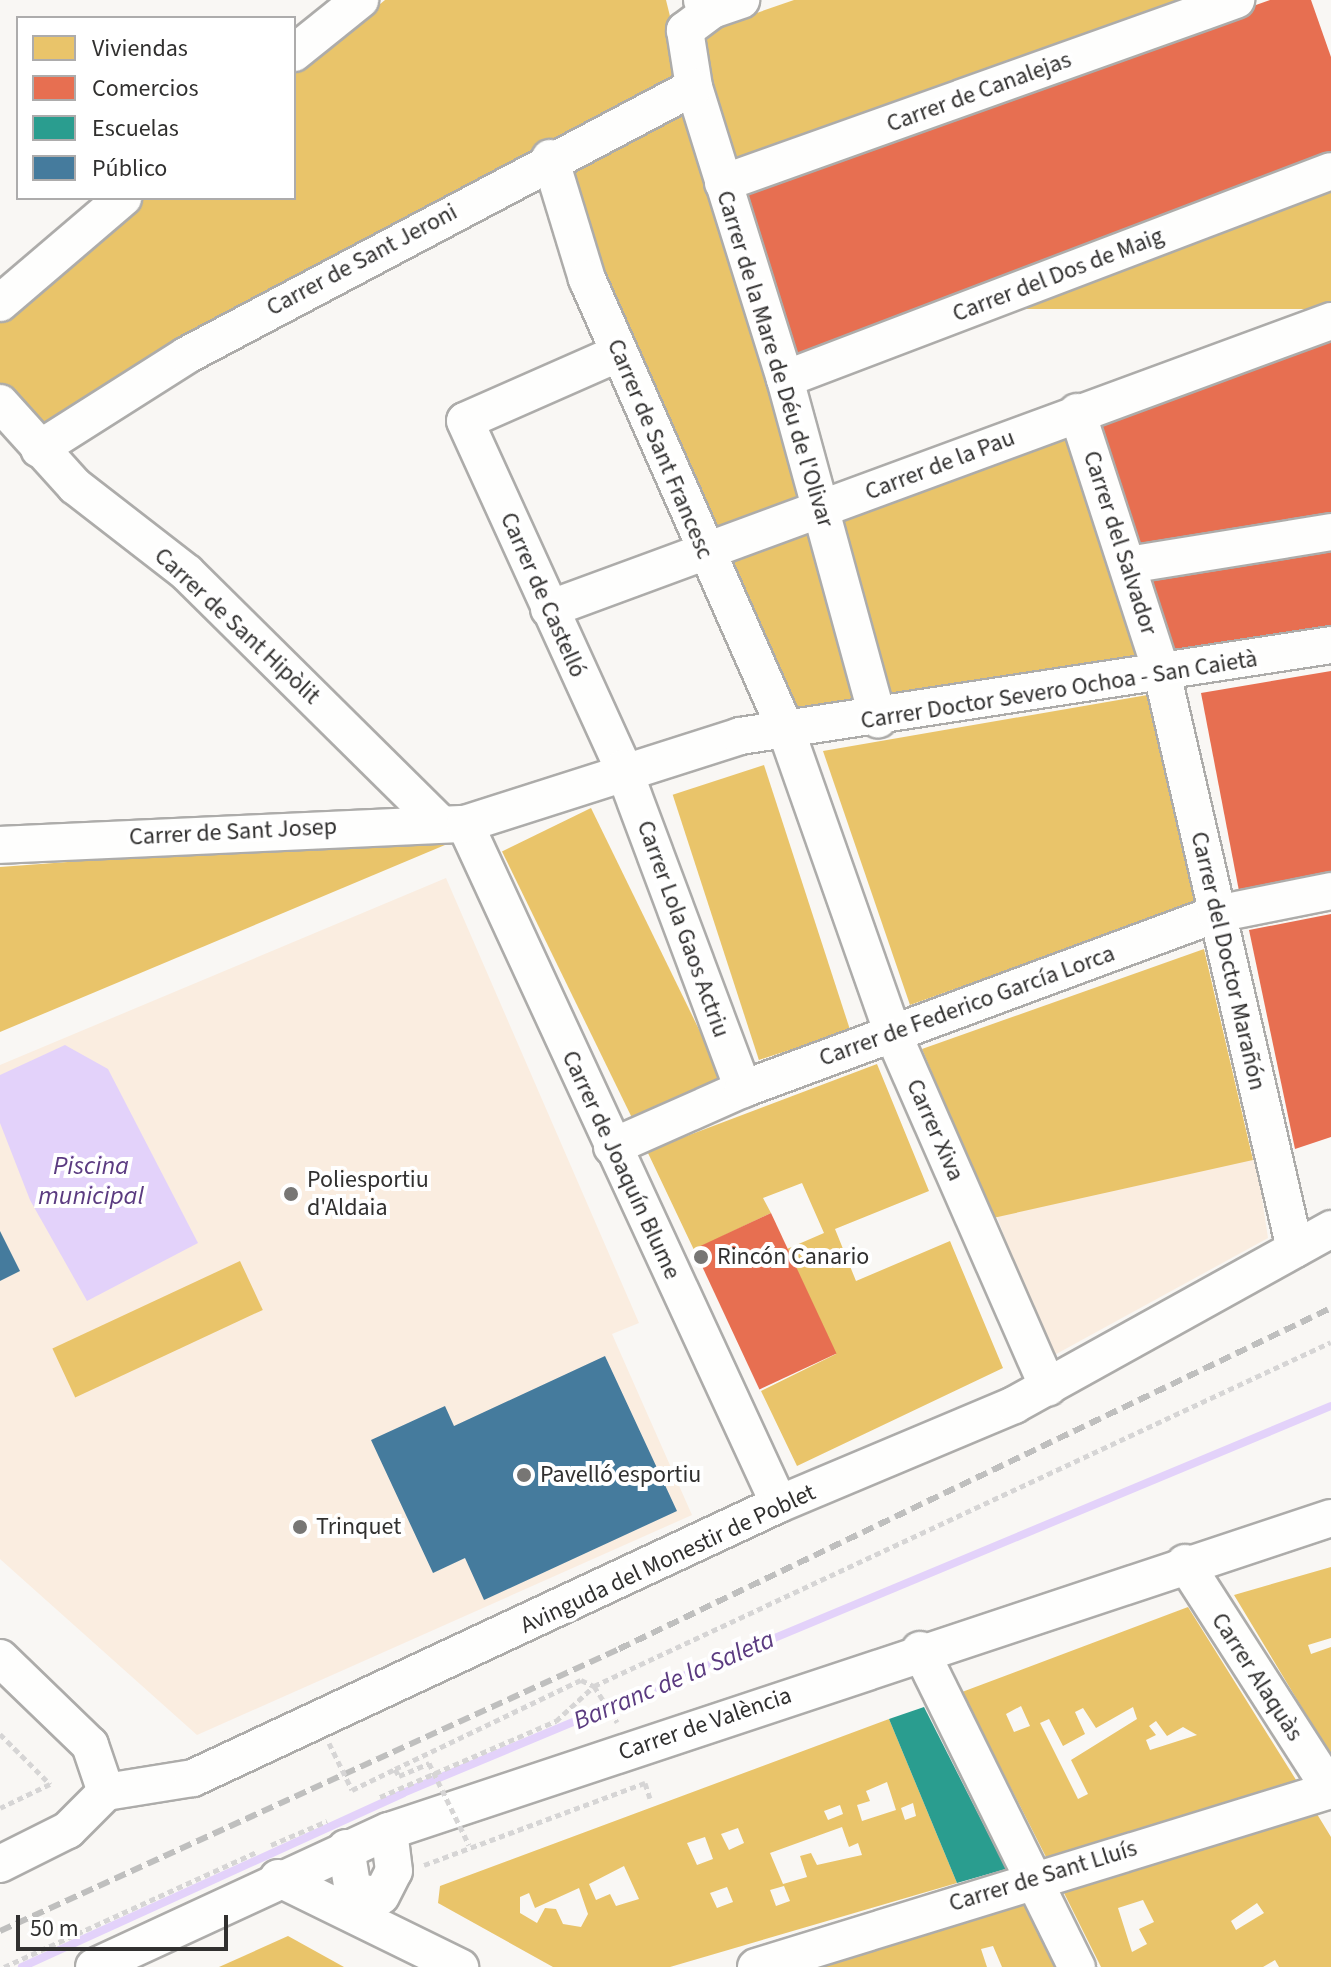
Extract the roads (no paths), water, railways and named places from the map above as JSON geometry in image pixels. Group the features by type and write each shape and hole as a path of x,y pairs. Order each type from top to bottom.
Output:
{"street":[{"path":"296,51 360,0"},
{"name":"Carrer de Canalejas","path":"723,183 1236,0"},
{"name":"Carrer de la Mare de Déu de l'Olivar","path":"718,3 685,30 694,87 785,379 878,720"},
{"name":"Carrer de Sant Jeroni","path":"39,449 187,355 550,158 694,87"},
{"name":"Carrer de Sant Francesc","path":"550,158 587,279 704,553 787,733"},
{"name":"Carrer del Dos de Maig","path":"785,379 1331,171"},
{"path":"0,303 121,200"},
{"name":"Carrer de la Pau","path":"549,609 1331,321"},
{"name":"Carrer de Castelló","path":"619,353 465,421 623,768"},
{"name":"Carrer de Sant Hipòlit","path":"0,403 75,486 187,573 451,822"},
{"name":"Carrer del Salvador","path":"1077,412 1162,673"},
{"path":"1128,565 1331,532"},
{"name":"Carrer Doctor Severo Ochoa - San Caietà","path":"623,768 740,736 787,733 878,720 1331,645"},
{"name":"Carrer del Doctor Marañón","path":"1162,673 1295,1249"},
{"name":"Carrer Xiva","path":"787,733 893,1034 1048,1387"},
{"name":"Carrer de Sant Josep","path":"0,845 451,822 623,768"},
{"name":"Carrer Lola Gaos Actriu","path":"623,768 743,1089"},
{"name":"Carrer de Joaquín Blume","path":"451,822 612,1147 779,1504"},
{"name":"Carrer de Federico García Lorca","path":"612,1147 743,1089 1216,914 1331,891"},
{"name":"Avinguda del Monestir de Poblet","path":"106,1792 193,1778 779,1504 1048,1387 1331,1229"},
{"name":"Carrer de València","path":"94,1967 153,1955 278,1878 342,1832 378,1817 920,1650 1331,1518"},
{"name":"Carrer Alaquàs","path":"1185,1563 1331,1790"},
{"path":"920,1650 1077,1967"},
{"path":"0,1658 90,1745 106,1792 68,1830 0,1864"},
{"name":"Carrer de Sant Lluís","path":"756,1967 1032,1879 1331,1790"},
{"path":"378,1817 380,1888 426,1948"},
{"path":"342,1832 426,1948 460,1967"},
{"path":"278,1878 380,1888"}],"water":[{"name":"Piscina municipal","path":"65,1045 108,1069 198,1243 87,1301 30,1200 0,1123 0,1075"}],"waterway":[{"name":"Barranc de la Saleta","path":"22,1967 403,1793 1331,1406"}],"railway":[{"path":"0,1931 619,1649 1331,1308"}],"place":[{"name":"Poliesportiu d'Aldaia","path":"291,1194"},
{"name":"Rincón Canario","path":"701,1257"},
{"name":"Pavelló esportiu","path":"524,1475"},
{"name":"Trinquet","path":"300,1527"}]}
